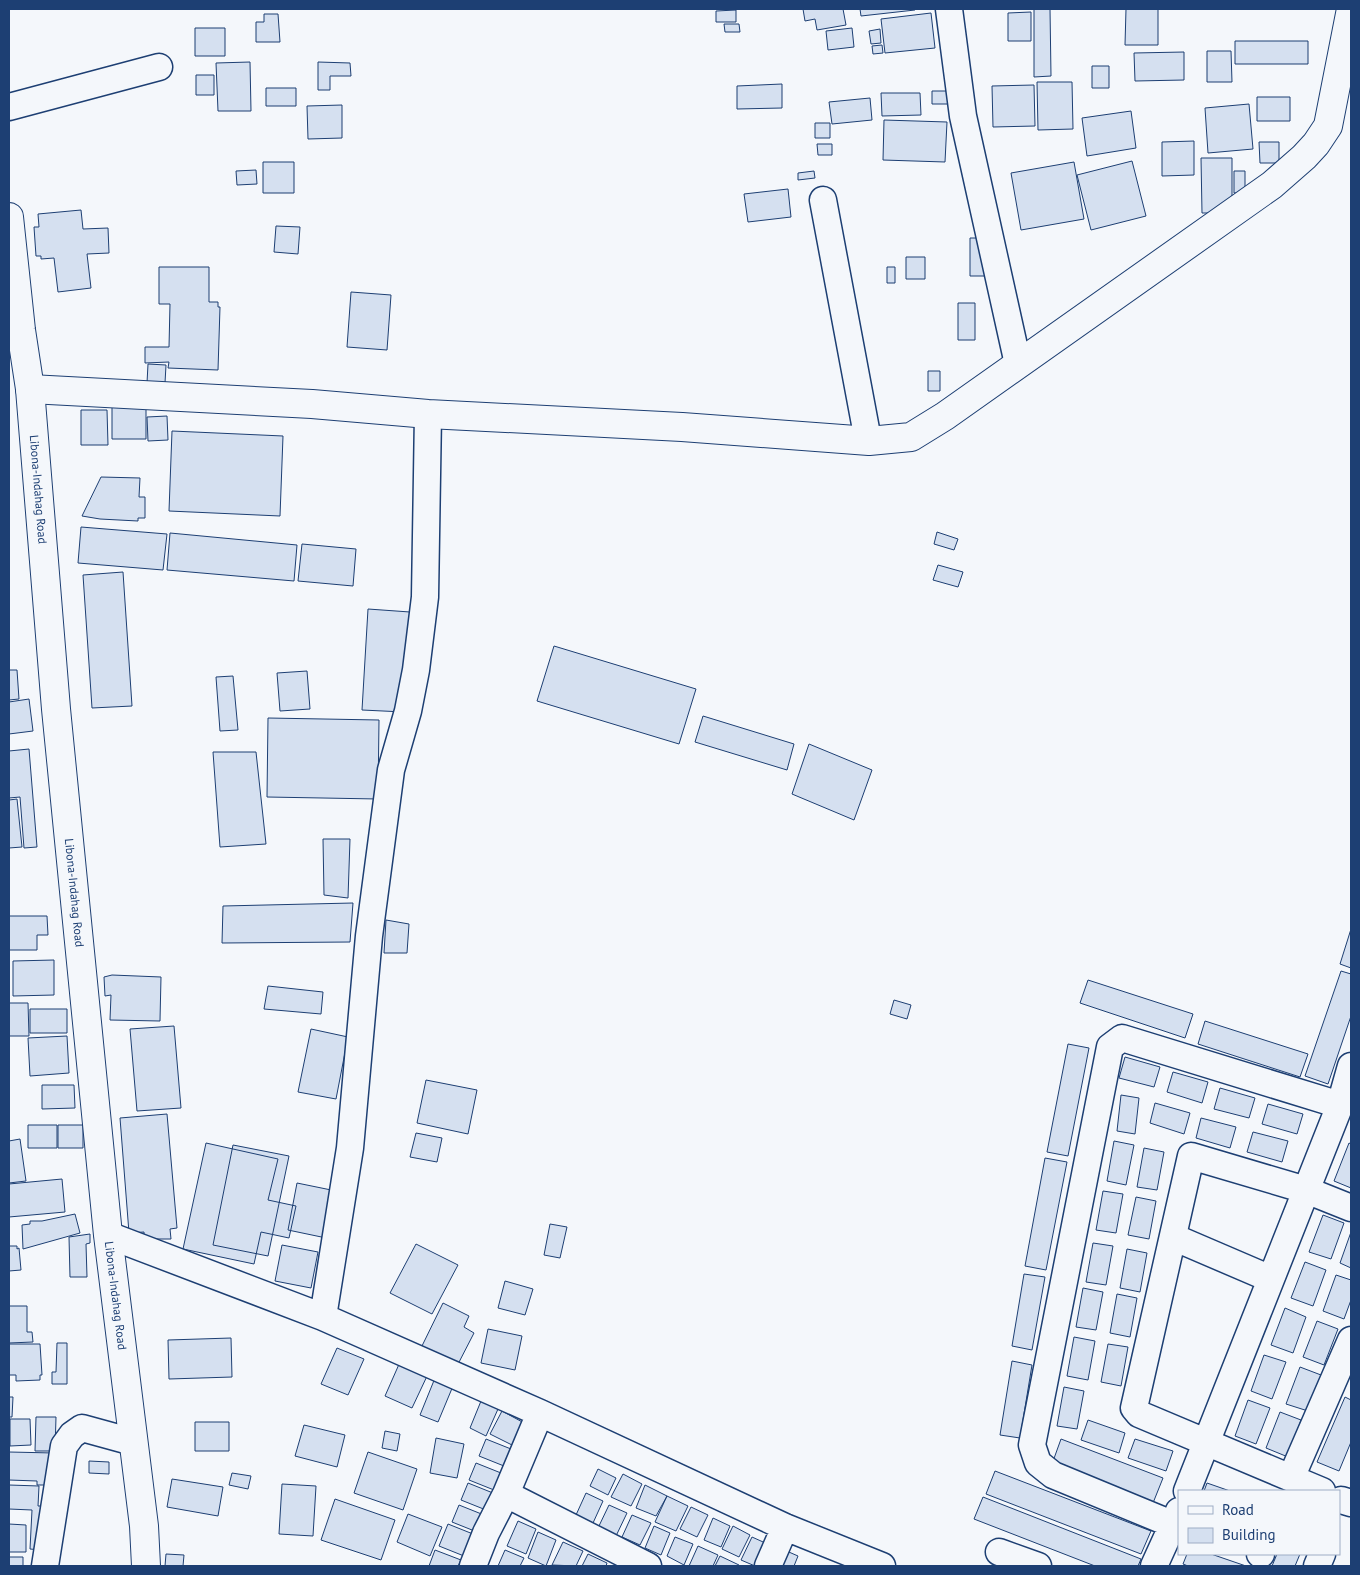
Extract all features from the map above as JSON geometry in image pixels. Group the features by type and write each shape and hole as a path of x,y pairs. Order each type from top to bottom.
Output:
{"main road":[{"path":"30,388 868,440 911,437 945,416 1265,190 1304,157 1316,144 1328,126 1351,9"},
{"name":"Libona-Indahag Road","path":"9,217 15,331 30,388 57,719 108,1235 144,1526 146,1566"}],"street":[{"path":"949,9 963,116 1018,364"},
{"path":"9,107 159,67"},
{"path":"823,200 868,440"},
{"path":"323,1317 350,1148 370,936 390,770 408,712 416,670 425,597 428,414"},
{"path":"1154,1566 1177,1521 1053,1474 1038,1463 1032,1445 1110,1047 1122,1038 1340,1105"},
{"path":"1187,1490 1340,1105 1351,1066"},
{"path":"1317,1490 1139,1414 1134,1408 1191,1156 1306,1190 1351,1208"},
{"path":"108,1235 323,1317 540,1413 785,1528 882,1566"},
{"path":"1173,1238 1271,1279"},
{"path":"1291,1478 1351,1340"},
{"path":"473,1566 540,1413"},
{"path":"45,1566 64,1446 68,1440 82,1428 133,1442"},
{"path":"506,1494 648,1566"},
{"path":"768,1566 785,1528"},
{"path":"999,1552 1038,1566"}],"building":[{"path":"803,9 843,9 846,25 817,30 815,19 805,21"},
{"path":"860,9 914,9 915,10 861,16"},
{"path":"1034,9 1050,9 1051,76 1034,77"},
{"path":"1126,9 1158,9 1158,45 1125,45"},
{"path":"736,10 736,22 716,22 716,11"},
{"path":"1031,12 1031,41 1008,41 1008,13"},
{"path":"931,13 935,48 885,53 881,19"},
{"path":"264,14 278,14 280,42 256,42 256,22 264,22"},
{"path":"724,24 739,24 740,32 725,32"},
{"path":"195,28 225,28 225,56 195,56"},
{"path":"852,28 854,47 828,50 826,31"},
{"path":"880,29 881,43 871,44 869,31"},
{"path":"1235,41 1308,41 1308,64 1235,64"},
{"path":"882,45 883,53 873,54 872,46"},
{"path":"1207,51 1231,51 1232,82 1207,82"},
{"path":"1184,52 1184,80 1135,81 1134,53"},
{"path":"250,62 251,111 218,111 216,63"},
{"path":"318,62 350,63 351,76 330,76 330,90 318,90"},
{"path":"1092,66 1109,66 1109,88 1092,88"},
{"path":"196,75 214,75 214,95 196,95"},
{"path":"1037,82 1072,82 1073,129 1038,130"},
{"path":"782,84 782,108 737,109 737,86"},
{"path":"1034,85 1035,126 993,127 992,86"},
{"path":"266,88 296,88 296,106 266,106"},
{"path":"932,91 952,91 952,104 932,104"},
{"path":"881,93 920,93 921,115 882,116"},
{"path":"1257,97 1290,97 1290,121 1257,121"},
{"path":"870,98 872,120 832,124 829,102"},
{"path":"1249,104 1253,149 1208,153 1205,108"},
{"path":"342,105 342,138 308,139 307,106"},
{"path":"1131,111 1136,148 1087,156 1082,118"},
{"path":"884,120 947,122 945,162 883,160"},
{"path":"815,123 830,123 830,138 815,138"},
{"path":"1194,141 1194,175 1162,176 1162,142"},
{"path":"1259,142 1279,142 1279,163 1260,163"},
{"path":"817,144 832,144 832,155 818,155"},
{"path":"1201,158 1232,158 1232,213 1202,213"},
{"path":"1132,161 1146,216 1091,230 1077,175"},
{"path":"263,162 294,162 294,193 263,193"},
{"path":"1074,162 1084,219 1021,230 1011,173"},
{"path":"256,170 257,184 237,185 236,171"},
{"path":"814,171 815,178 798,180 798,173"},
{"path":"1234,171 1245,171 1245,193 1234,193"},
{"path":"788,189 791,217 748,222 744,194"},
{"path":"81,210 83,229 108,228 109,253 87,254 91,288 58,292 54,258 41,259 41,256 36,256 34,227 39,227 38,214"},
{"path":"276,226 300,227 298,254 274,252"},
{"path":"970,238 988,238 988,276 970,276"},
{"path":"906,257 925,257 925,279 906,279"},
{"path":"159,267 209,267 209,302 218,302 218,307 220,307 218,370 168,368 169,362 145,363 145,347 169,347 170,304 159,304"},
{"path":"887,267 895,267 895,283 887,283"},
{"path":"351,292 391,295 387,350 347,347"},
{"path":"958,303 975,303 975,340 958,340"},
{"path":"148,364 166,365 165,383 147,383"},
{"path":"928,371 940,371 940,391 928,391"},
{"path":"112,404 146,404 146,439 112,439"},
{"path":"81,410 107,410 108,445 81,445"},
{"path":"167,416 168,440 148,441 147,417"},
{"path":"172,431 283,436 280,516 169,511"},
{"path":"101,477 140,478 139,497 145,497 145,518 138,518 138,521 82,516"},
{"path":"81,527 167,534 163,570 78,563"},
{"path":"937,532 958,539 954,550 934,544"},
{"path":"170,533 297,545 294,581 167,570"},
{"path":"302,544 356,549 353,586 298,581"},
{"path":"938,565 963,572 958,587 933,580"},
{"path":"123,572 132,706 92,708 83,575"},
{"path":"368,609 410,612 404,712 362,710"},
{"path":"554,646 696,689 679,744 537,701"},
{"path":"9,670 17,670 19,699 9,700"},
{"path":"307,671 310,709 280,711 277,673"},
{"path":"233,676 238,730 220,731 216,677"},
{"path":"29,699 33,731 9,734 9,702"},
{"path":"703,716 794,744 787,770 695,742"},
{"path":"268,718 379,720 378,799 267,797"},
{"path":"809,744 872,770 854,820 792,794"},
{"path":"29,749 37,847 24,848 20,797 9,798 9,751"},
{"path":"213,752 256,752 266,844 220,847"},
{"path":"17,799 22,847 9,848 9,800"},
{"path":"323,839 350,839 348,898 324,895"},
{"path":"353,903 350,942 222,943 223,906"},
{"path":"9,916 47,916 48,935 37,935 37,950 9,950"},
{"path":"386,920 409,924 407,953 384,953"},
{"path":"1351,929 1351,968 1340,964"},
{"path":"54,960 54,995 13,996 13,961"},
{"path":"1341,971 1351,974 1351,1016 1328,1084 1305,1076"},
{"path":"112,975 161,977 160,1021 110,1020 111,995 105,996 104,977"},
{"path":"1088,980 1193,1014 1185,1038 1080,1003"},
{"path":"268,986 323,992 321,1014 264,1009"},
{"path":"894,1000 911,1005 907,1019 890,1014"},
{"path":"9,1003 28,1003 29,1036 9,1036"},
{"path":"30,1009 67,1009 67,1033 30,1033"},
{"path":"1205,1021 1308,1054 1300,1077 1198,1044"},
{"path":"174,1026 181,1108 137,1111 130,1029"},
{"path":"311,1029 348,1037 336,1099 298,1092"},
{"path":"67,1036 69,1073 30,1076 28,1038"},
{"path":"1068,1044 1089,1048 1068,1156 1047,1152"},
{"path":"1125,1057 1160,1067 1154,1087 1119,1078"},
{"path":"1173,1072 1208,1082 1202,1103 1167,1092"},
{"path":"426,1080 477,1090 468,1134 417,1123"},
{"path":"42,1085 74,1085 75,1108 42,1109"},
{"path":"1220,1088 1255,1098 1249,1118 1214,1109"},
{"path":"1121,1095 1139,1098 1135,1134 1117,1131"},
{"path":"1155,1103 1190,1113 1184,1134 1150,1123"},
{"path":"1268,1104 1303,1114 1297,1134 1262,1124"},
{"path":"167,1114 177,1228 170,1229 171,1239 144,1239 144,1232 129,1233 120,1118"},
{"path":"1201,1118 1236,1127 1230,1148 1196,1138"},
{"path":"28,1125 57,1125 57,1148 28,1148"},
{"path":"58,1125 83,1125 83,1148 58,1148"},
{"path":"1253,1132 1288,1141 1282,1162 1247,1152"},
{"path":"416,1133 442,1138 437,1162 410,1157"},
{"path":"20,1139 26,1181 9,1183 9,1141"},
{"path":"1114,1141 1134,1145 1126,1185 1107,1181"},
{"path":"206,1143 278,1159 268,1200 296,1206 289,1238 261,1232 254,1264 183,1249"},
{"path":"1349,1143 1351,1144 1351,1188 1334,1181"},
{"path":"233,1145 289,1156 268,1256 213,1245"},
{"path":"1144,1148 1164,1152 1157,1190 1137,1187"},
{"path":"1045,1158 1067,1162 1046,1270 1025,1266"},
{"path":"62,1179 65,1212 9,1217 9,1184"},
{"path":"297,1183 341,1192 331,1239 288,1230"},
{"path":"1103,1191 1123,1194 1116,1233 1096,1230"},
{"path":"1136,1197 1156,1201 1149,1239 1128,1235"},
{"path":"75,1214 80,1233 23,1249 22,1225 30,1224 30,1221 42,1221"},
{"path":"1323,1215 1344,1223 1331,1259 1309,1252"},
{"path":"550,1224 567,1227 560,1258 544,1255"},
{"path":"1351,1232 1351,1268 1340,1263"},
{"path":"90,1234 90,1243 86,1244 87,1277 70,1277 69,1237"},
{"path":"1093,1243 1113,1246 1106,1285 1086,1282"},
{"path":"416,1244 458,1265 432,1314 390,1293"},
{"path":"282,1245 318,1252 311,1288 275,1281"},
{"path":"9,1246 17,1246 17,1249 19,1248 21,1270 9,1271"},
{"path":"1127,1249 1147,1253 1140,1292 1120,1288"},
{"path":"1305,1262 1326,1270 1313,1306 1291,1298"},
{"path":"1024,1274 1045,1277 1032,1350 1012,1346"},
{"path":"1336,1275 1351,1280 1351,1300 1344,1319 1323,1311"},
{"path":"505,1281 533,1289 525,1315 498,1308"},
{"path":"1083,1288 1103,1292 1096,1330 1076,1327"},
{"path":"1117,1294 1137,1298 1130,1337 1110,1333"},
{"path":"443,1303 469,1316 464,1327 474,1333 456,1368 420,1350"},
{"path":"9,1306 27,1306 27,1332 32,1332 33,1342 9,1343"},
{"path":"1285,1308 1306,1317 1293,1353 1271,1345"},
{"path":"1317,1321 1338,1329 1324,1365 1303,1357"},
{"path":"488,1329 522,1336 515,1370 481,1363"},
{"path":"1074,1337 1095,1341 1088,1380 1067,1376"},
{"path":"231,1338 232,1377 169,1379 168,1340"},
{"path":"57,1343 67,1343 67,1384 52,1384 52,1372 56,1372"},
{"path":"9,1344 40,1344 42,1375 40,1375 40,1380 16,1381 16,1375 9,1375"},
{"path":"1108,1344 1128,1347 1121,1386 1101,1382"},
{"path":"337,1348 364,1359 348,1395 321,1384"},
{"path":"1264,1355 1286,1362 1272,1399 1251,1391"},
{"path":"1012,1361 1032,1365 1020,1438 1000,1435"},
{"path":"400,1362 428,1374 412,1408 385,1396"},
{"path":"1300,1367 1321,1375 1308,1411 1286,1404"},
{"path":"435,1378 453,1386 438,1422 420,1415"},
{"path":"1064,1387 1084,1391 1077,1429 1057,1426"},
{"path":"9,1397 13,1397 12,1417 9,1417"},
{"path":"1345,1397 1351,1400 1351,1442 1339,1471 1317,1462"},
{"path":"1248,1400 1270,1408 1256,1444 1235,1436"},
{"path":"481,1401 498,1409 486,1436 470,1428"},
{"path":"502,1411 526,1424 514,1446 490,1434"},
{"path":"1280,1412 1301,1420 1288,1457 1266,1448"},
{"path":"36,1417 56,1417 55,1451 35,1451"},
{"path":"10,1419 30,1419 31,1445 10,1446"},
{"path":"1088,1420 1125,1433 1119,1453 1081,1440"},
{"path":"195,1422 229,1422 229,1451 195,1451"},
{"path":"304,1425 345,1435 337,1467 295,1456"},
{"path":"385,1431 400,1434 397,1451 382,1448"},
{"path":"436,1438 464,1444 457,1478 430,1473"},
{"path":"486,1439 511,1449 504,1466 479,1456"},
{"path":"1061,1439 1163,1478 1153,1503 1052,1464"},
{"path":"1135,1439 1173,1451 1166,1471 1128,1458"},
{"path":"9,1452 54,1453 54,1485 37,1485 37,1481 9,1480"},
{"path":"368,1452 417,1469 403,1510 354,1493"},
{"path":"89,1461 109,1462 109,1474 89,1473"},
{"path":"476,1463 501,1473 494,1490 469,1480"},
{"path":"598,1469 616,1478 608,1495 590,1486"},
{"path":"995,1471 1151,1531 1141,1554 986,1494"},
{"path":"232,1473 251,1476 248,1489 229,1485"},
{"path":"623,1474 642,1484 631,1506 611,1497"},
{"path":"172,1479 223,1487 218,1516 167,1507"},
{"path":"468,1483 493,1493 486,1510 461,1500"},
{"path":"1207,1483 1227,1490 1204,1490"},
{"path":"282,1484 316,1486 313,1536 279,1534"},
{"path":"9,1485 39,1486 38,1506 44,1506 41,1550 30,1549 32,1510 9,1509"},
{"path":"645,1485 667,1496 656,1516 636,1508"},
{"path":"586,1493 603,1501 593,1523 576,1515"},
{"path":"667,1496 688,1506 676,1531 655,1522"},
{"path":"983,1497 1141,1559 1138,1566 1095,1566 974,1519"},
{"path":"335,1499 395,1520 381,1560 321,1540"},
{"path":"459,1505 484,1515 477,1532 452,1522"},
{"path":"609,1505 627,1513 616,1536 598,1528"},
{"path":"691,1507 708,1515 697,1537 680,1529"},
{"path":"408,1514 442,1527 430,1556 397,1542"},
{"path":"632,1515 651,1523 640,1545 622,1537"},
{"path":"713,1518 730,1526 721,1547 704,1540"},
{"path":"518,1521 536,1529 526,1554 507,1546"},
{"path":"9,1524 26,1525 26,1552 9,1552"},
{"path":"448,1524 473,1534 464,1556 439,1546"},
{"path":"654,1526 670,1533 661,1555 645,1548"},
{"path":"733,1526 750,1535 739,1557 722,1549"},
{"path":"538,1532 556,1540 546,1566 528,1558"},
{"path":"675,1537 693,1544 684,1565 667,1556"},
{"path":"752,1537 772,1546 763,1566 755,1566 741,1560"},
{"path":"563,1542 583,1551 576,1566 552,1565"},
{"path":"698,1546 718,1555 713,1566 689,1566"},
{"path":"782,1549 798,1556 794,1566 774,1566"},
{"path":"435,1550 461,1560 458,1566 429,1566"},
{"path":"505,1550 524,1558 520,1566 498,1566"},
{"path":"166,1554 184,1555 183,1566 165,1566"},
{"path":"588,1554 607,1563 606,1566 582,1566"},
{"path":"1187,1555 1214,1555 1246,1566 1188,1566 1183,1564"},
{"path":"1277,1555 1300,1555 1295,1566 1272,1566"},
{"path":"720,1556 739,1565 739,1566 715,1566"},
{"path":"9,1557 23,1557 23,1566 9,1566"}]}
